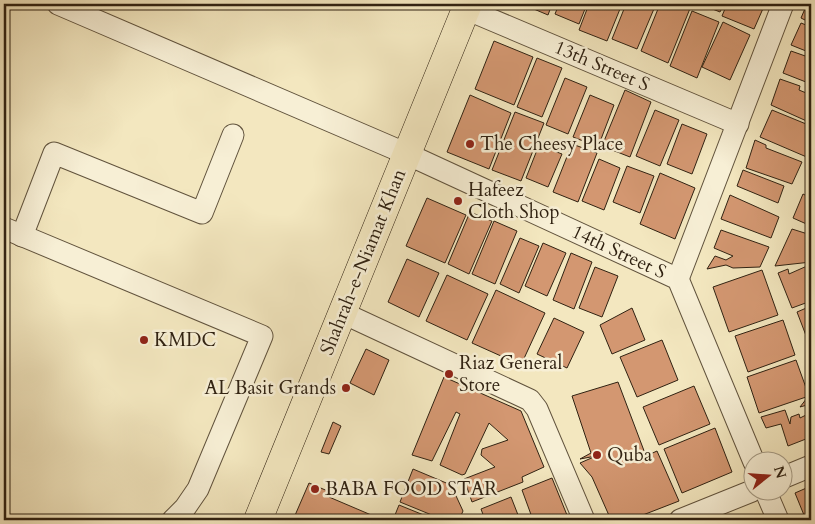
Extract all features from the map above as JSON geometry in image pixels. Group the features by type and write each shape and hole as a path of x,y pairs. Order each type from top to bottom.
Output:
{"main road":[{"name":"Shahrah-e-Niamat Khan","path":"258,520 467,6"}],"street":[{"name":"14th Street S","path":"58,4 407,154 678,279 750,452"},
{"path":"678,279 783,4"},
{"name":"13th Street S","path":"467,6 738,124"},
{"path":"173,520 185,508 198,489 262,336 13,232 54,153 202,213 233,135"},
{"path":"343,314 530,400 537,410 584,520"},
{"path":"792,474 811,466"},
{"path":"680,520 742,495"},
{"path":"770,502 778,520"}],"building":[{"path":"522,4 552,4 548,15"},
{"path":"559,4 587,4 579,24 555,14"},
{"path":"589,4 622,4 607,41 579,30"},
{"path":"626,4 656,4 637,49 612,39"},
{"path":"660,4 685,4 691,6 668,63 641,51"},
{"path":"700,4 724,4 720,12"},
{"path":"727,4 765,4 754,29 722,16"},
{"path":"807,4 811,4 811,23 801,18"},
{"path":"692,11 719,22 697,78 670,66"},
{"path":"723,22 750,35 730,80 702,67"},
{"path":"801,23 811,27 811,53 791,45"},
{"path":"494,41 533,57 514,105 475,89"},
{"path":"791,51 811,58 811,84 783,73"},
{"path":"537,58 562,68 542,117 517,107"},
{"path":"565,78 587,87 568,134 546,125"},
{"path":"780,79 800,86 799,90 811,95 811,123 771,105"},
{"path":"625,90 651,102 630,157 602,146"},
{"path":"470,95 511,113 489,169 447,152"},
{"path":"590,95 614,105 598,147 573,137"},
{"path":"655,110 679,120 660,166 636,156"},
{"path":"772,110 811,126 809,158 760,137"},
{"path":"515,112 544,123 521,181 492,170"},
{"path":"682,124 707,134 692,174 667,164"},
{"path":"755,140 766,145 766,148 802,162 792,184 746,168"},
{"path":"572,144 597,153 578,202 553,192"},
{"path":"539,145 562,154 548,187 526,178"},
{"path":"599,159 620,168 604,210 582,201"},
{"path":"627,166 654,176 640,213 613,202"},
{"path":"743,170 784,186 778,203 737,186"},
{"path":"660,173 695,188 675,239 640,224"},
{"path":"811,174 811,188 806,186"},
{"path":"803,194 811,198 811,226 793,218"},
{"path":"730,195 779,217 771,238 721,219"},
{"path":"427,198 466,215 445,263 406,246"},
{"path":"470,212 492,221 469,274 448,264"},
{"path":"494,221 517,231 495,284 472,274"},
{"path":"792,229 811,235 811,262 775,266"},
{"path":"721,230 769,247 760,267 733,268 726,265 707,269 715,256 726,260 733,256 714,248"},
{"path":"520,238 539,246 519,293 500,284"},
{"path":"543,243 566,253 547,296 525,286"},
{"path":"571,253 592,262 574,309 553,300"},
{"path":"407,259 439,273 419,317 388,302"},
{"path":"807,266 809,271 811,270 811,301 792,308 778,273 788,269 789,274"},
{"path":"595,267 618,276 602,317 579,308"},
{"path":"762,270 778,315 729,332 713,287"},
{"path":"447,275 488,294 467,340 426,321"},
{"path":"496,290 545,313 521,365 472,343"},
{"path":"811,306 811,346 810,346 797,312"},
{"path":"632,308 645,340 612,354 600,325"},
{"path":"554,318 584,332 567,368 537,354"},
{"path":"783,320 795,355 748,372 735,336"},
{"path":"662,340 678,380 637,397 620,357"},
{"path":"366,349 389,360 374,395 350,383"},
{"path":"796,360 809,396 759,413 747,377"},
{"path":"444,377 521,411 544,467 522,477 523,482 472,502 464,479 495,467 481,455 482,449 508,440 489,423 465,474 462,475 440,465 460,414 456,412 432,461 412,455"},
{"path":"618,382 646,456 657,451 679,501 630,520 611,520 592,477 580,463 596,456 580,459 591,453 572,396"},
{"path":"694,386 710,424 659,445 643,407"},
{"path":"807,398 811,398 811,437 788,446 781,424 766,428 761,417 785,410 790,424 791,417 799,414 800,418 810,413 807,405 800,407"},
{"path":"333,422 341,426 329,454 321,452"},
{"path":"715,428 732,472 682,493 664,449"},
{"path":"413,469 451,485 463,511 459,520 444,520 400,502"},
{"path":"552,478 569,520 533,520 522,490"},
{"path":"309,483 330,492 329,497 383,520 293,520"},
{"path":"811,486 811,520 806,520 795,493"},
{"path":"511,497 520,520 485,520 481,509"},
{"path":"399,505 436,520 393,520"},
{"path":"752,515 755,520 742,520"}],"place":[{"name":"The Cheesy Place","path":"470,144"},
{"name":"Hafeez Cloth Shop","path":"458,201"},
{"name":"KMDC","path":"144,340"},
{"name":"Riaz General Store","path":"449,374"},
{"name":"AL Basit Grands","path":"346,388"},
{"name":"Quba","path":"597,455"},
{"name":"BABA FOOD STAR","path":"315,489"}]}
